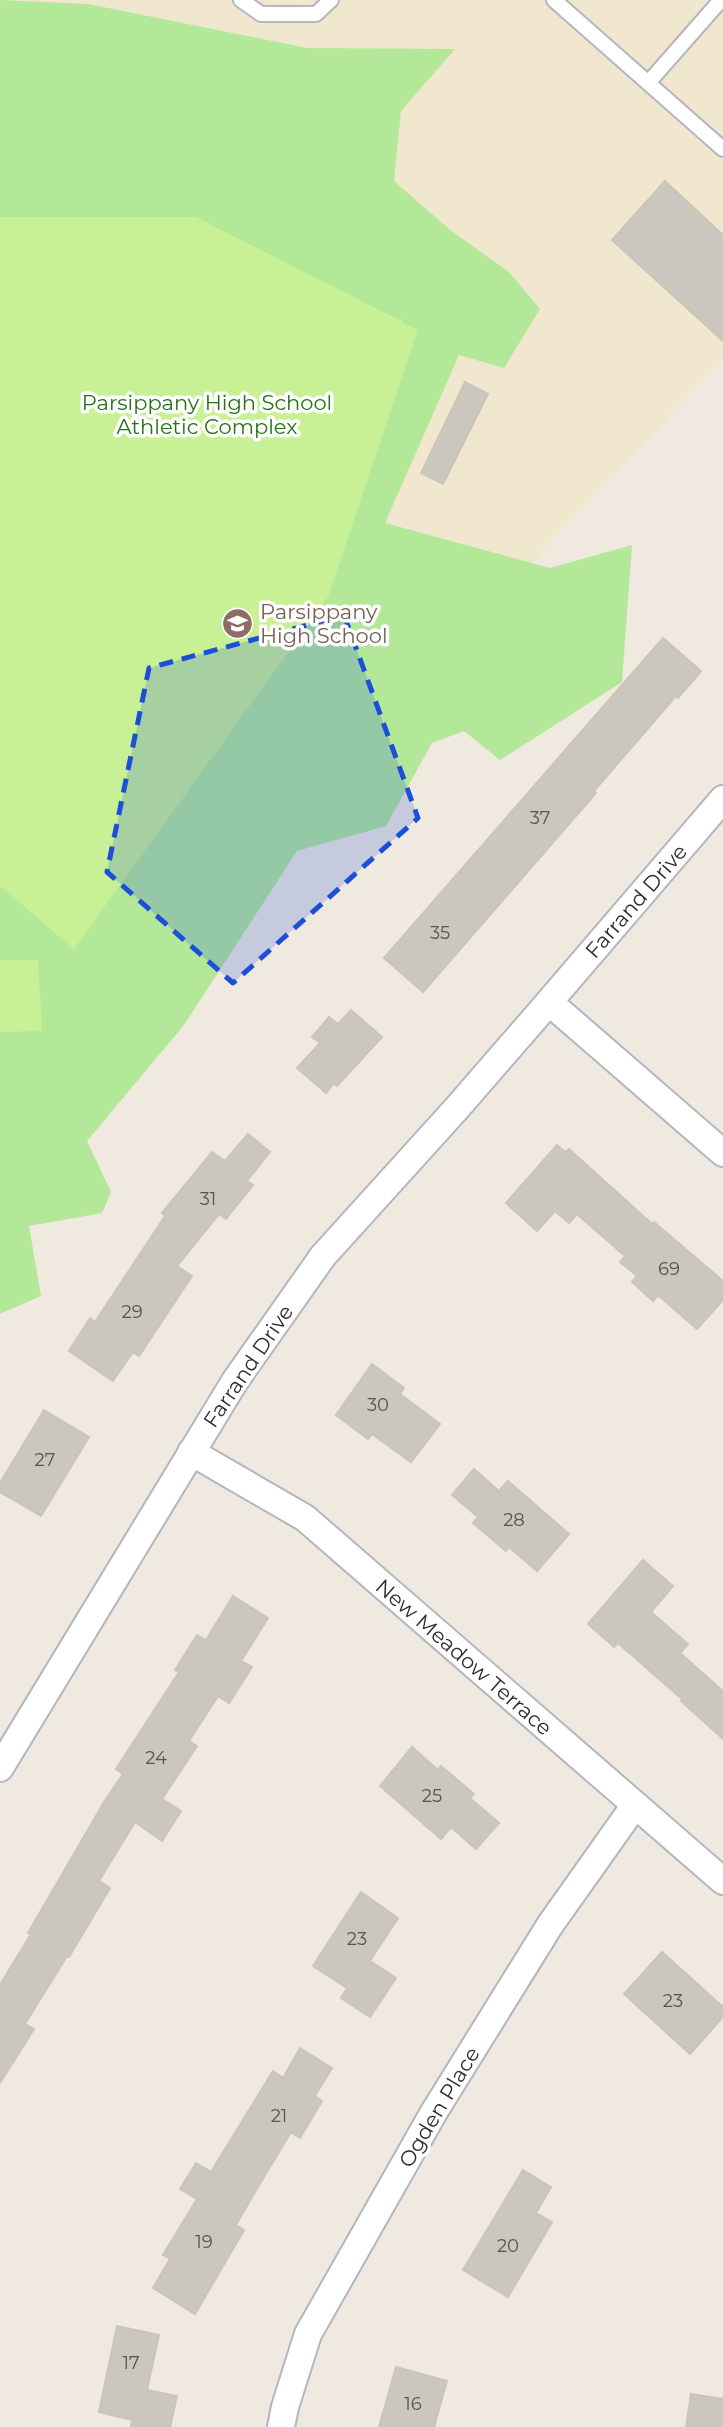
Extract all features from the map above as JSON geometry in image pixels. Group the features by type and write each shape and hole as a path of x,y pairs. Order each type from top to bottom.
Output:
{"street":[{"name":"Farrand Drive","path":"0,1768 235,1381 323,1256 457,1108 723,799"},
{"path":"549,1002 723,1153"},
{"name":"New Meadow Terrace","path":"191,1452 305,1518 723,1881"},
{"name":"Ogden Place","path":"281,2427 308,2334 321,2310 434,2112 551,1925 635,1805"}],"lane":[{"path":"241,0 261,14 316,14 331,0"},
{"path":"554,0 723,149"},
{"path":"649,83 721,0"}],"highlighted area":[{"path":"344,615 418,818 233,983 107,872 149,668"}],"shaded area":[{"name":"Parsippany High School","path":"0,0 723,0 723,360 226,887"}],"green space":[{"name":"Parsippany High School Athletic Complex","path":"0,0 88,4 307,48 455,49 401,111 394,181 449,229 509,272 540,309 504,368 459,355 385,523 550,568 632,545 622,682 500,760 464,731 432,743 386,826 297,851 184,1025 87,1141 111,1192 102,1213 29,1226 41,1296 0,1314"},
{"name":"Parsippany High School Athletic Complex","path":"0,217 196,217 418,330 328,597 74,949 0,886"},
{"path":"0,960 38,960 42,1031 0,1032"}],"building":[{"path":"665,181 723,235 723,341 612,240"},
{"path":"465,382 488,394 443,484 421,473"},
{"path":"663,638 701,671 678,698 676,696 594,791 596,793 423,992 384,958"},
{"path":"351,1010 382,1037 337,1086 334,1083 326,1093 297,1068 320,1043 312,1037 329,1017 338,1024"},
{"path":"248,1134 270,1152 247,1181 253,1185 226,1219 219,1214 177,1266 192,1276 139,1356 133,1352 113,1381 69,1351 90,1318 95,1322 165,1216 162,1213 212,1152 225,1161"},
{"path":"557,1145 565,1152 569,1149 652,1224 654,1222 723,1281 723,1300 697,1329 658,1295 653,1301 632,1282 637,1276 620,1262 625,1256 577,1214 569,1223 555,1211 537,1231 506,1203"},
{"path":"372,1364 404,1388 400,1394 440,1424 411,1462 372,1434 368,1439 336,1415"},
{"path":"44,1410 89,1437 41,1516 0,1492 0,1483"},
{"path":"474,1469 499,1491 508,1481 569,1534 537,1571 509,1547 506,1551 473,1523 478,1517 452,1495"},
{"path":"643,1560 673,1586 651,1612 688,1644 680,1653 723,1691 723,1739 618,1643 614,1647 588,1624"},
{"path":"233,1596 268,1618 241,1661 252,1667 229,1703 218,1696 189,1741 197,1746 162,1799 181,1811 162,1841 135,1822 99,1881 110,1888 25,2024 34,2029 0,2083 0,1985 104,1802 123,1774 116,1769 179,1672 175,1670 197,1635 206,1640"},
{"path":"412,1747 438,1770 441,1766 474,1794 470,1798 499,1823 476,1849 451,1827 441,1839 380,1786"},
{"path":"361,1892 398,1918 370,1961 396,1978 370,2017 341,1998 347,1988 313,1966"},
{"path":"662,1952 723,2007 723,2017 690,2054 624,1994"},
{"path":"300,2048 332,2068 315,2096 322,2101 300,2138 291,2132 252,2197 236,2225 244,2230 195,2314 153,2288 170,2259 163,2255 197,2199 180,2189 196,2163 211,2172 273,2071 283,2078"},
{"path":"523,2170 551,2187 536,2213 552,2222 508,2297 463,2270"},
{"path":"117,2326 159,2335 147,2390 177,2396 170,2427 131,2427 132,2420 99,2412"},
{"path":"396,2367 447,2381 434,2427 379,2427"},
{"path":"691,2394 723,2399 723,2427 686,2427"}],"place":[{"name":"Parsippany High School","path":"237,623"}]}
